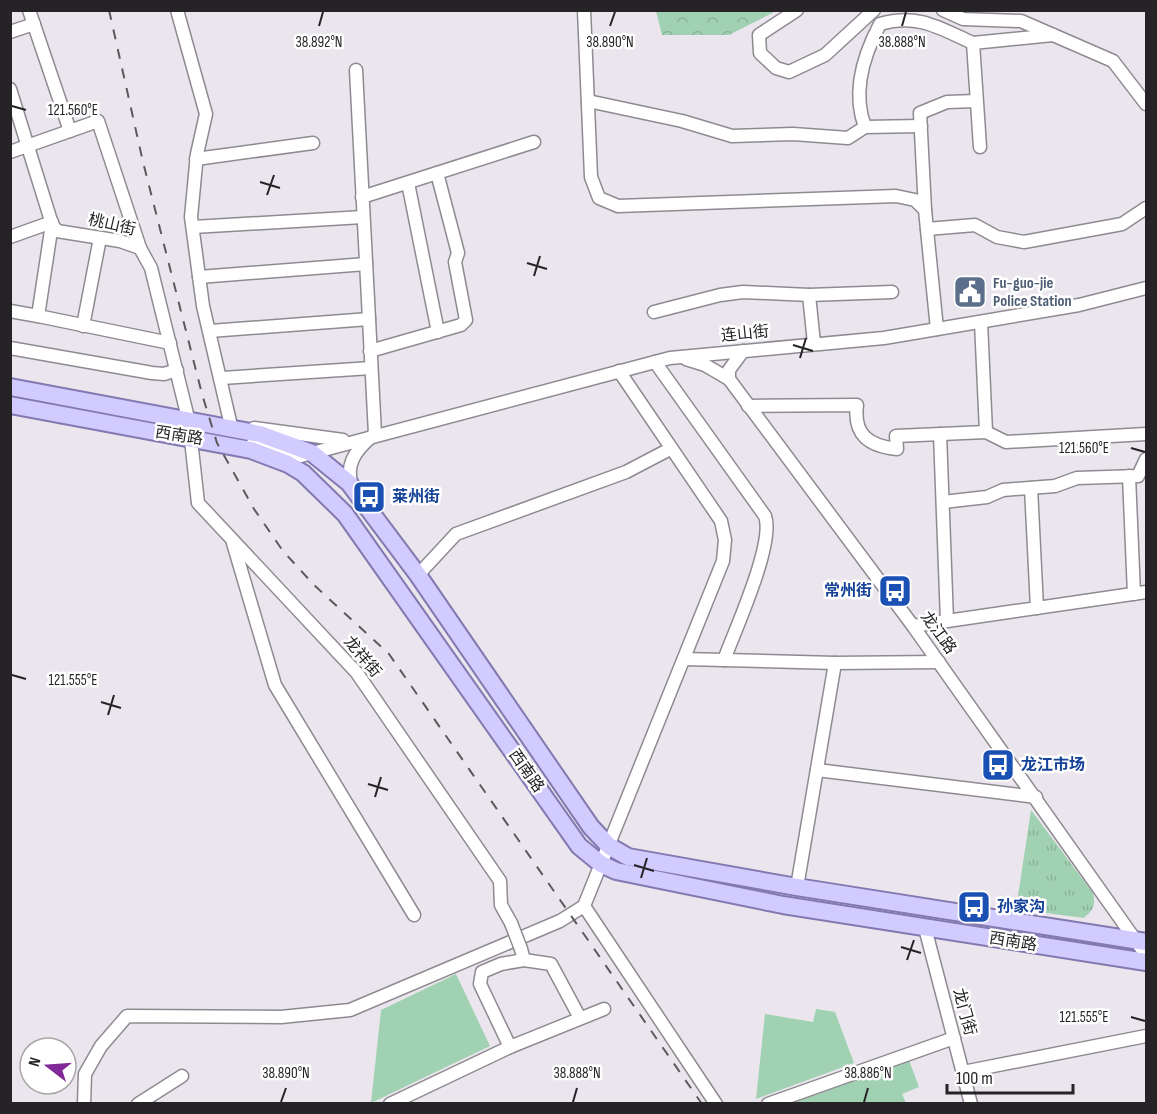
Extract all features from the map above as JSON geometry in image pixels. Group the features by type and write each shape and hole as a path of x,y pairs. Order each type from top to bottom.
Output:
{"main road":[{"name":"西南路","path":"10,387 190,430"},
{"name":"西南路","path":"10,405 233,438 282,440 312,453 341,475 352,487 418,575 591,827 609,846"},
{"name":"西南路","path":"233,438 303,473 345,514 579,846 601,864 616,871 794,907 1146,962"},
{"path":"609,846 628,857 1143,946"},
{"path":"794,907 797,887"},
{"path":"923,928 924,907"}],"street":[{"path":"30,10 70,131"},
{"path":"177,10 206,114 196,159 193,227 203,306 222,378 233,438 262,427 317,438 353,441"},
{"path":"584,10 591,177 599,198 618,206 896,195 915,200 925,210"},
{"path":"797,10 759,35 760,53 776,68 789,72 825,55 874,10"},
{"path":"943,10 963,19 1021,21 1056,34 1113,61 1146,104"},
{"path":"865,127 860,114 859,85 870,43 880,24 900,19 916,19 974,43 1056,34"},
{"path":"10,32 34,24"},
{"path":"974,43 980,147"},
{"path":"352,487 348,476 352,459 375,434 356,70"},
{"path":"10,89 52,223 38,316"},
{"path":"588,101 682,121 732,136 793,134 848,138 865,127 921,126"},
{"path":"937,329 925,210 920,113 947,102 976,101"},
{"path":"10,152 98,121 140,248"},
{"path":"362,197 534,142"},
{"path":"196,159 313,143"},
{"path":"370,351 461,325 466,320 455,262 458,253 437,173"},
{"path":"408,183 438,332"},
{"path":"927,229 975,225 997,237 1024,242 1122,224 1146,208"},
{"path":"193,227 363,218"},
{"path":"10,237 52,223"},
{"name":"桃山街","path":"52,223 57,231 140,248 151,268 190,430"},
{"path":"83,326 100,238"},
{"path":"199,277 366,264"},
{"name":"连山街","path":"312,453 375,434 679,357 884,338 1079,305 1146,288"},
{"path":"654,312 720,295 743,292 809,295 892,291"},
{"path":"809,295 814,343"},
{"path":"10,310 170,343"},
{"path":"210,331 369,319"},
{"path":"981,322 986,432"},
{"path":"10,348 118,369 164,374 177,370"},
{"path":"729,379 729,370 743,351"},
{"name":"龙江路","path":"679,357 705,365 729,379 913,626 1143,946"},
{"path":"655,362 769,524 762,556 724,660"},
{"path":"222,378 371,368"},
{"path":"84,1104 85,1074 101,1046 127,1016 281,1017 350,1010 560,921 584,906 723,561 725,540 722,521 670,449 619,371"},
{"path":"748,406 857,405 857,426 863,435 882,447 897,449 896,436 986,432 1006,442 1146,434"},
{"name":"龙祥街","path":"190,430 198,503 357,674 500,881 501,905 511,922 523,954"},
{"path":"940,434 947,621"},
{"path":"418,575 456,534 626,472 670,449"},
{"path":"943,502 987,497 1003,490 1055,486 1077,478 1138,476 1146,459"},
{"path":"913,626 1140,593 1129,476"},
{"path":"1031,488 1037,608"},
{"path":"232,539 275,685 414,915"},
{"path":"684,659 835,663 939,662"},
{"path":"797,887 835,663"},
{"path":"817,770 1036,797"},
{"path":"584,906 716,1104"},
{"name":"龙门街","path":"923,928 971,1104"},
{"path":"510,1047 480,984 482,972 523,954 551,964 580,1018"},
{"path":"390,1104 510,1047 604,1008"},
{"path":"963,1072 1146,1036"},
{"path":"768,1104 954,1038"},
{"path":"138,1104 182,1076"}],"green space":[{"path":"656,10 776,11 729,35 662,35"},
{"path":"1031,810 1093,893 1093,907 1084,918 1016,909"},
{"path":"456,974 490,1046 371,1103 381,1010"},
{"path":"816,1009 835,1012 854,1063 756,1099 765,1014 813,1022"},
{"path":"907,1055 919,1087 902,1094 906,1103 778,1104"}],"railway":[{"path":"109,10 143,162 202,394 217,443 254,509 283,551 314,585 389,654 702,1104"}],"place":[{"name":"Fu-guo-jie Police Station","path":"970,292"},
{"name":"莱州街","path":"369,497"},
{"name":"常州街","path":"895,591"},
{"name":"龙江市场","path":"998,765"},
{"name":"孙家沟","path":"974,907"}]}
